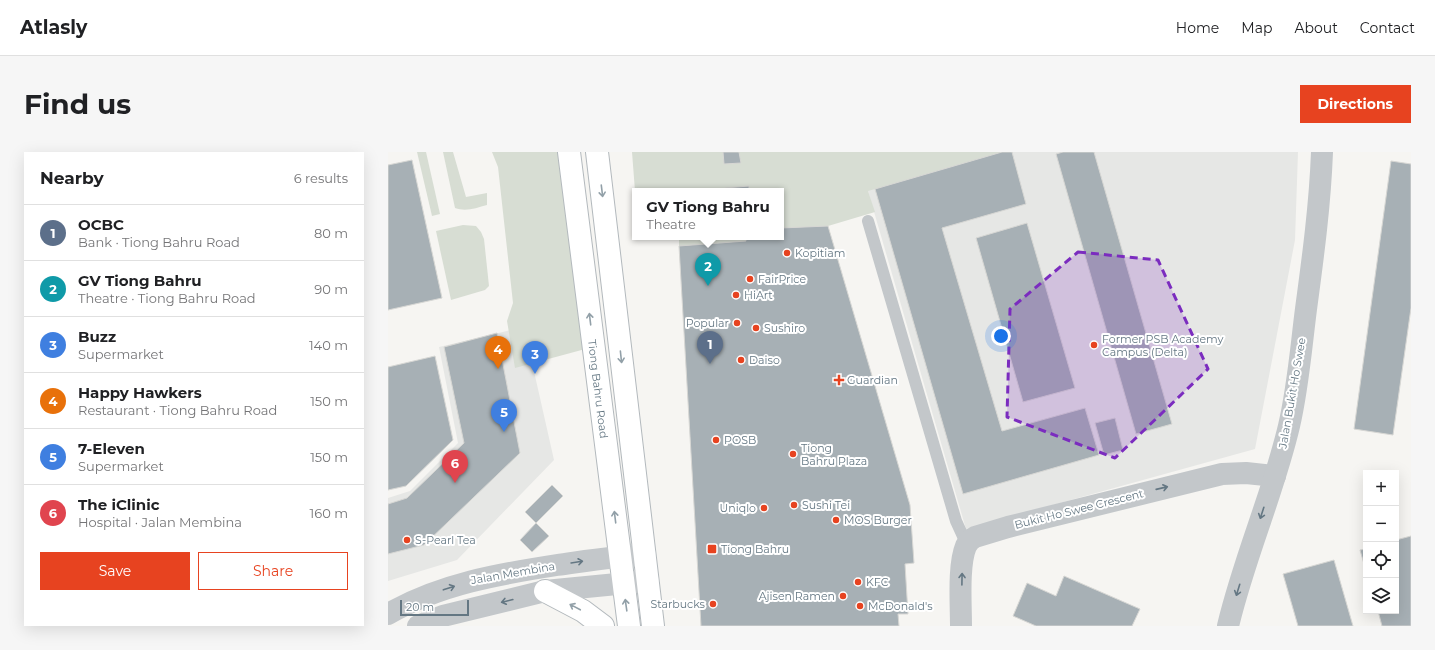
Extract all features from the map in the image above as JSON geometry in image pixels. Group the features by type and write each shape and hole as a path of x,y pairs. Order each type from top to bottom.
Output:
{"main road":[{"name":"Tiong Bahru Road","path":"569,152 629,626"},
{"path":"598,152 653,626"},
{"path":"545,591 583,611 603,626"}],"street":[{"name":"Jalan Bukit Ho Swee","path":"1228,626 1249,554 1275,476 1289,425 1297,380 1316,243 1322,152"},
{"name":"Bukit Ho Swee Crescent","path":"967,544 975,537 1008,527 1222,474 1246,473 1275,476"},
{"path":"961,626 962,568 967,544"},
{"name":"Jalan Membina","path":"388,614 405,604 467,582 538,568 620,556 645,555"},
{"path":"418,626 443,616 545,591 648,581"}],"lane":[{"path":"868,221 956,521 967,544"}],"highlighted area":[{"path":"1078,252 1158,260 1208,369 1115,458 1007,417 1010,309"}],"shaded area":[{"path":"417,152 426,152 440,214 432,216"},
{"path":"443,152 453,152 466,197 487,193 487,205 467,210 455,208"},
{"path":"492,152 565,152 589,348 515,368 507,321 513,303 498,167"},
{"path":"632,152 1002,152 868,191 875,212 828,226 784,228 784,188 635,188"},
{"name":"Former PSB Academy Campus (Delta)","path":"781,152 1298,152 1295,240 1255,449 966,529 868,191"},
{"path":"463,225 476,226 484,239 489,286 485,290 451,300 436,231"},
{"path":"679,240 746,241 679,246"},
{"path":"524,327 554,460 457,560 388,581 388,498 410,491 458,443 439,347"}],"building":[{"path":"723,152 739,152 741,163 724,164"},
{"path":"1002,152 1012,152 1026,204 942,228 1002,431 1085,408 1099,455 963,494 875,189"},
{"path":"1063,152 1094,152 1172,424 1136,434 1056,154"},
{"path":"412,160 442,298 388,310 388,165"},
{"path":"1391,161 1411,164 1411,308 1393,435 1354,429"},
{"path":"749,186 749,188 725,188"},
{"path":"1027,223 1075,388 1023,402 976,238"},
{"name":"Tiong Bahru Plaza","path":"828,226 910,505 914,563 905,564 908,614 898,614 899,626 701,626 679,246 746,240 784,240 784,228"},
{"path":"497,333 520,453 424,545 388,554 388,504 407,498 464,443 444,347"},
{"path":"435,356 453,440 406,486 388,490 388,367"},
{"path":"1115,418 1123,450 1104,455 1095,423"},
{"path":"552,485 563,496 536,523 525,512"},
{"path":"536,523 549,536 532,552 520,540"},
{"path":"1411,536 1411,626 1382,626 1379,614 1399,614 1399,539"},
{"path":"1360,550 1363,550 1363,560"},
{"path":"1334,560 1353,626 1298,626 1283,574"},
{"path":"1064,576 1140,609 1132,626 1036,626 1013,616 1027,583 1056,596"}],"place":[{"name":"Kopitiam","path":"787,253"},
{"name":"FairPrice","path":"750,279"},
{"name":"GV Tiong Bahru","path":"708,286"},
{"name":"HiArt","path":"736,295"},
{"name":"Popular","path":"737,323"},
{"name":"Sushiro","path":"756,328"},
{"name":"Former PSB Academy Campus (Delta)","path":"1094,345"},
{"name":"Daiso","path":"741,360"},
{"name":"OCBC","path":"710,364"},
{"name":"Happy Hawkers","path":"498,369"},
{"name":"Buzz","path":"535,374"},
{"name":"Guardian","path":"839,380"},
{"name":"7-Eleven","path":"504,432"},
{"name":"POSB","path":"716,440"},
{"name":"Tiong Bahru Plaza","path":"793,454"},
{"name":"The iClinic","path":"455,483"},
{"name":"Sushi Tei","path":"794,505"},
{"name":"Uniqlo","path":"764,508"},
{"name":"MOS Burger","path":"836,520"},
{"name":"S-Pearl Tea","path":"407,540"},
{"name":"Tiong Bahru","path":"712,549"},
{"name":"KFC","path":"858,582"},
{"name":"Ajisen Ramen","path":"843,596"},
{"name":"Starbucks","path":"713,604"},
{"name":"McDonald's","path":"860,606"}]}
